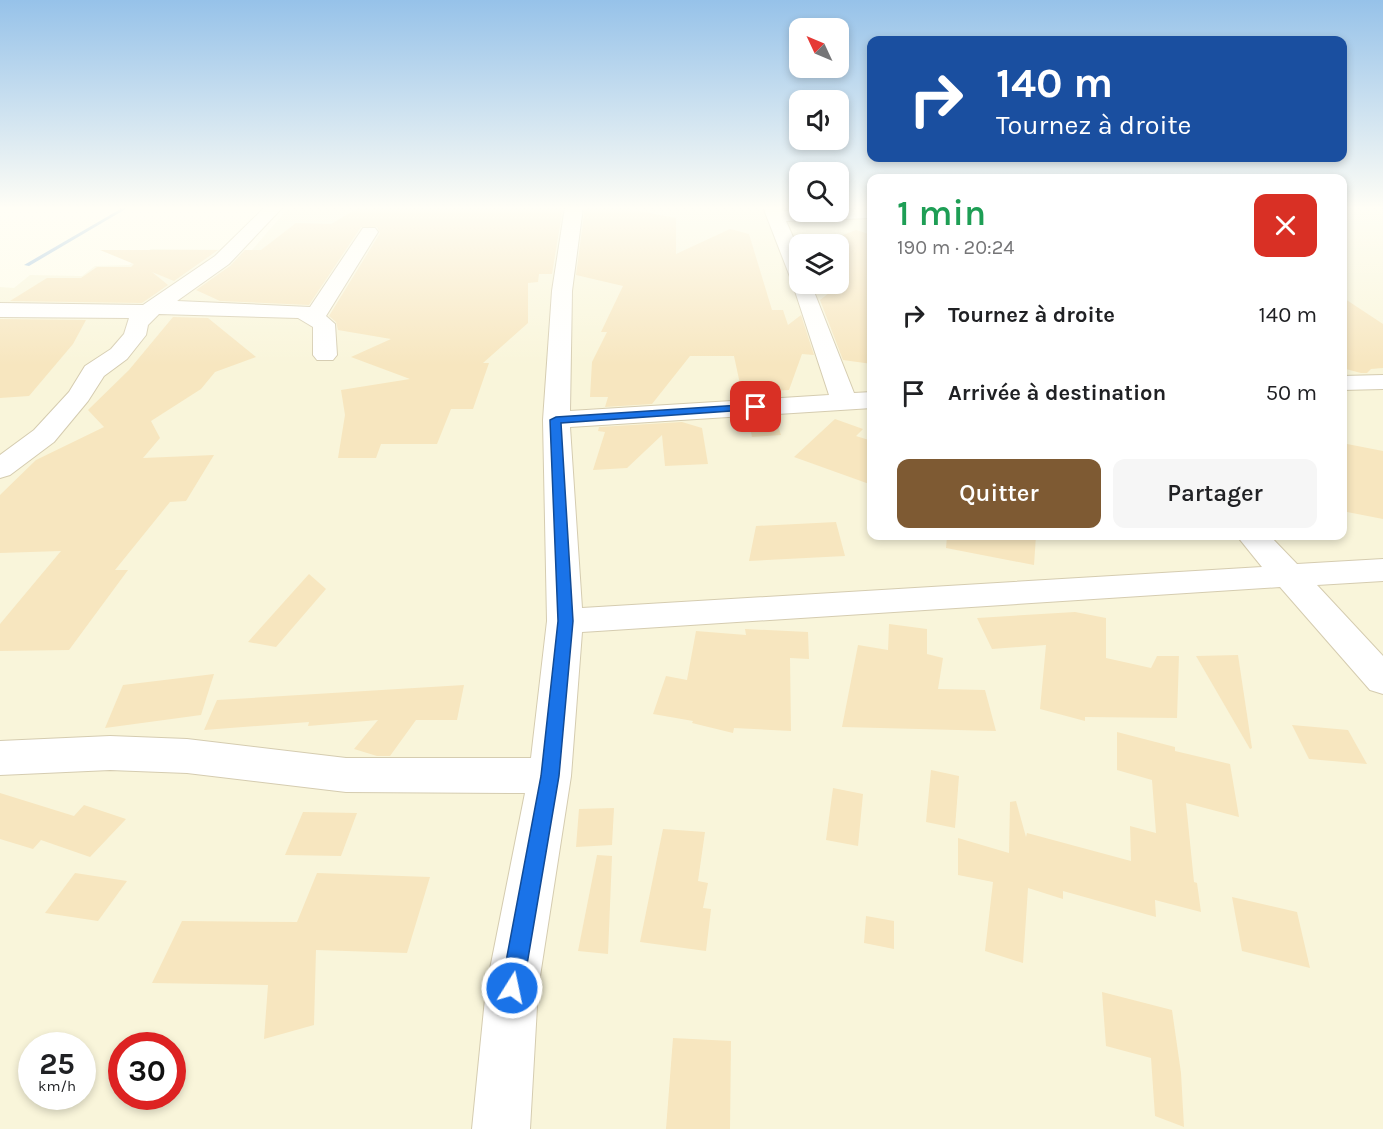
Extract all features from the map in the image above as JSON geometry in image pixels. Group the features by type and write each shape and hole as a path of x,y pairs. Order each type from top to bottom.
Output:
{"street":[{"path":"0,469 44,436 79,396 94,371 119,354 135,335 137,323 151,310 222,260"},
{"path":"315,317 351,260"},
{"path":"501,1129 512,988 550,776 565,621 556,420 562,291 566,260"},
{"path":"805,294 844,401"},
{"path":"0,310 303,312 324,324 325,355"},
{"path":"1347,383 1383,382"},
{"path":"556,420 867,400"},
{"path":"1257,540 1383,680"},
{"path":"565,621 1383,570"},
{"path":"0,758 110,753 187,756 346,775 550,776"}],"shaded area":[{"path":"136,260 789,260 789,294 849,294 849,260 867,260 867,540 1347,540 1347,260 1383,260 1383,1129 0,1129 0,287 14,288 30,275 82,276 95,266 129,265"}],"building":[{"path":"124,260 204,260 174,281 152,272 168,285 142,303 10,301 47,278 81,278 97,267 131,267 134,264"},
{"path":"236,260 339,260 309,305 220,301 196,290"},
{"path":"364,260 554,260 552,274 539,274 538,282 528,283 528,323 483,363 489,363 473,409 451,409 437,444 381,444 376,458 338,458 345,415 341,390 410,379 351,357 391,339 338,330 336,322 329,316"},
{"path":"578,260 757,260 772,310 783,310 788,325 801,315 814,355 802,354 789,390 768,391 769,396 743,398 734,356 690,356 652,404 605,407 608,397 590,397 592,362 607,332 601,332 623,286 576,275"},
{"path":"849,260 867,260 867,363 843,360 820,300 828,294 849,294"},
{"path":"1347,300 1383,324 1383,368 1361,373 1347,369"},
{"path":"173,317 208,318 256,357 215,372 201,389 151,421 160,438 143,458 214,455 186,501 170,502 115,570 128,570 69,650 0,651 0,624 61,551 0,553 0,495 36,460 104,427 88,410 129,370"},
{"path":"0,319 86,320 73,344 29,396 0,398"},
{"path":"775,416 781,435 752,437 748,418"},
{"path":"835,419 863,429 856,436 867,439 867,483 794,457"},
{"path":"682,422 702,428 708,464 665,466 662,435 627,468 593,470 605,432 598,431 599,427"},
{"path":"1347,444 1383,451 1383,519 1347,512"},
{"path":"836,522 845,556 749,561 756,526"},
{"path":"947,540 1036,540 1034,565 946,548"},
{"path":"309,574 326,589 276,647 248,642"},
{"path":"1075,612 1106,618 1106,658 1151,668 1157,656 1179,656 1177,718 1085,717 1085,721 1040,709 1046,645 992,649 977,618"},
{"path":"889,624 927,629 927,654 943,658 938,689 985,690 996,731 842,727 858,645 888,650"},
{"path":"745,629 808,632 809,659 790,658 791,731 734,728 733,733 692,723 693,721 653,714 666,676 687,680 696,631 746,635"},
{"path":"1238,655 1252,748 1250,749 1196,656"},
{"path":"214,674 201,715 105,728 123,685"},
{"path":"464,685 457,720 416,720 390,756 377,756 354,749 378,720 308,726 309,722 204,730 217,700"},
{"path":"1292,725 1348,730 1367,764 1309,759"},
{"path":"1117,732 1175,747 1175,751 1230,764 1239,817 1186,803 1194,882 1197,883 1201,912 1155,900 1156,917 1063,891 1063,899 1028,888 1023,963 985,951 993,882 958,875 958,838 1009,853 1010,802 1016,801 1026,837 1027,833 1131,861 1130,826 1156,833 1152,780 1117,770"},
{"path":"931,770 959,776 955,828 926,822"},
{"path":"833,788 863,794 858,846 826,840"},
{"path":"0,793 74,816 84,805 126,819 90,857 41,840 33,849 0,839"},
{"path":"614,808 612,845 576,847 579,809"},
{"path":"303,812 357,813 341,856 285,855"},
{"path":"663,829 705,832 698,881 708,883 703,908 711,909 706,951 640,942"},
{"path":"597,855 612,856 608,954 578,951"},
{"path":"75,873 127,881 98,921 45,913"},
{"path":"317,873 430,877 407,953 316,950 314,1025 264,1039 268,985 152,983 182,921 297,922"},
{"path":"1232,897 1297,912 1310,968 1242,951"},
{"path":"866,916 894,921 894,949 864,943"},
{"path":"1102,992 1172,1010 1181,1073 1184,1127 1155,1116 1151,1058 1106,1046"},
{"path":"673,1038 731,1041 730,1129 666,1129"}],"waterway":[{"path":"27,265 36,260"}],"route":[{"path":"512,988 550,776 565,621 556,420 756,407"}]}
